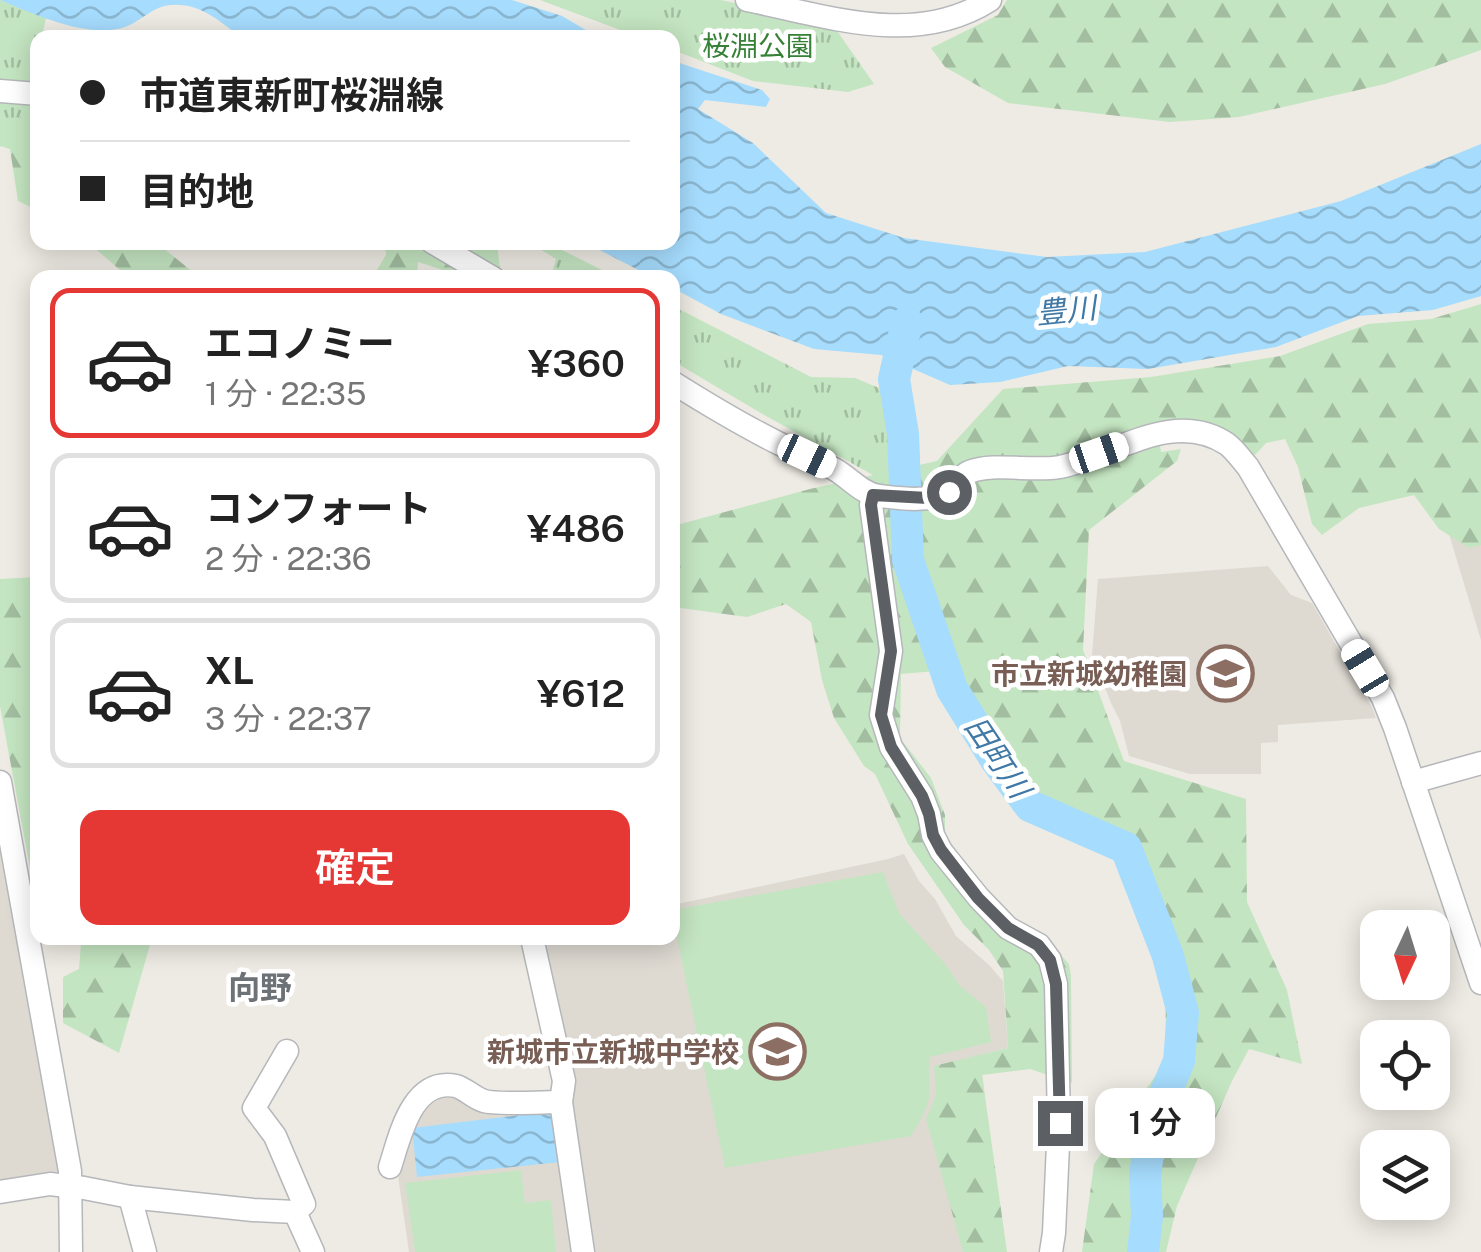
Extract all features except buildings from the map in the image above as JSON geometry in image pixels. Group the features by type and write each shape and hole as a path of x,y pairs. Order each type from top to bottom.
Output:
{"street":[{"path":"747,0 854,24 894,26 943,20 990,0"},
{"path":"0,91 30,93"},
{"path":"440,250 460,269"},
{"path":"680,387 779,443 895,497"},
{"path":"1051,1252 1060,1123 1056,984 1050,960 1038,945 1008,928 978,898 941,850 922,796 891,747 881,715 891,651 871,505 895,497 928,498 949,492 966,472 1063,466 1146,437 1183,430 1210,435 1230,446 1248,467 1382,698 1479,972"},
{"path":"1412,782 1481,763"},
{"path":"0,782 66,1151 70,1252"},
{"path":"534,945 564,1081 561,1102 583,1252"},
{"path":"0,1192 50,1184 130,1197 296,1212 304,1204 275,1136 254,1108 287,1051"},
{"path":"390,1167 405,1120 414,1104 434,1087 457,1086 484,1101 561,1102"},
{"path":"130,1197 145,1252"},
{"path":"296,1212 314,1252"}],"shaded area":[{"path":"1481,422 1481,640 1420,438"},
{"name":"市立新城幼稚園","path":"1268,566 1291,595 1312,603 1376,718 1278,725 1278,742 1261,743 1261,774 1190,774 1129,756 1120,721 1092,655 1098,579"},
{"path":"0,826 64,1173 0,1183"},
{"name":"新城市立新城中学校","path":"904,854 956,936 1003,981 1008,1048 980,1055 1003,1252 409,1252 398,1176 419,1103 431,1093 572,1104 545,945 680,945 680,904"}],"green space":[{"path":"0,0 46,18 43,30 30,30 28,93 10,146 0,142"},
{"name":"桜淵公園","path":"540,0 721,0 833,25 874,84 848,92 753,81 680,53 680,30 620,30"},
{"path":"1007,0 1481,0 1481,50 1385,84 1239,117 1170,122 1008,103 945,67 931,48 998,15"},
{"path":"0,55 30,61 30,207 18,201 10,149 0,146"},
{"path":"97,250 166,250 190,270 120,270"},
{"path":"386,250 498,250 500,270 443,270 418,262 417,270 377,270"},
{"path":"541,250 562,250 602,270 553,270 556,259"},
{"path":"1481,304 1481,545 1469,548 1439,529 1414,495 1359,508 1322,535 1312,524 1298,467 1285,439 1266,443 1255,455 1240,448 1158,430 1161,452 1181,449 1177,461 1089,530 1083,650 1124,761 1246,799 1247,902 1287,990 1302,1064 1249,1049 1177,1206 1166,1252 1082,1252 1094,1164 1165,1062 1166,994 1113,851 1038,803 967,730 936,671 901,674 900,738 931,778 945,815 945,834 999,913 1048,941 1069,964 1071,976 1072,1083 1030,1069 982,1075 1007,1252 963,1252 926,1119 936,1095 934,1066 1008,1048 1003,971 964,925 908,844 875,774 864,766 834,718 811,622 786,604 747,617 680,608 680,524 810,489 937,461 1003,389 1151,377 1280,356 1368,324 1431,319"},
{"path":"680,310 811,377 855,378 879,388 888,424 893,481 878,483 873,475 680,365"},
{"path":"30,577 30,868 0,706 0,579"},
{"path":"883,872 899,913 960,986 986,1007 991,1042 930,1057 929,1098 911,1136 725,1168 678,945 680,909"},
{"path":"81,945 150,945 119,1053 63,1023 63,977 79,969"},
{"path":"521,1170 525,1203 551,1200 556,1252 415,1252 405,1183"}],"water":[{"path":"0,0 512,0 562,16 586,30 231,30 205,12 176,5 159,8 122,28 92,30"},
{"name":"豊川","path":"680,63 762,90 770,99 766,107 705,100 698,109 753,143 826,213 904,238 1047,257 1145,252 1341,201 1481,144 1481,296 1433,310 1358,316 1276,347 1148,369 1068,366 1000,382 950,385 881,355 814,349 721,314 680,292 680,270 638,270 600,250 680,250"},
{"path":"555,1111 561,1162 417,1177 412,1128"}],"waterway":[{"name":"田町川","path":"907,322 894,379 903,434 908,560 952,689 1030,806 1126,848 1168,956 1183,1013 1179,1061 1152,1125 1145,1175 1147,1216 1143,1252"}],"place":[{"name":"市立新城幼稚園","path":"1226,673"},
{"name":"新城市立新城中学校","path":"778,1051"}],"district":[{"name":"向野","path":"260,987"}],"route":[{"path":"949,492 928,498 873,495 876,549 891,651 881,715 891,747 922,796 941,850 978,898 1008,928 1038,945 1050,960 1056,984 1060,1123"}]}
